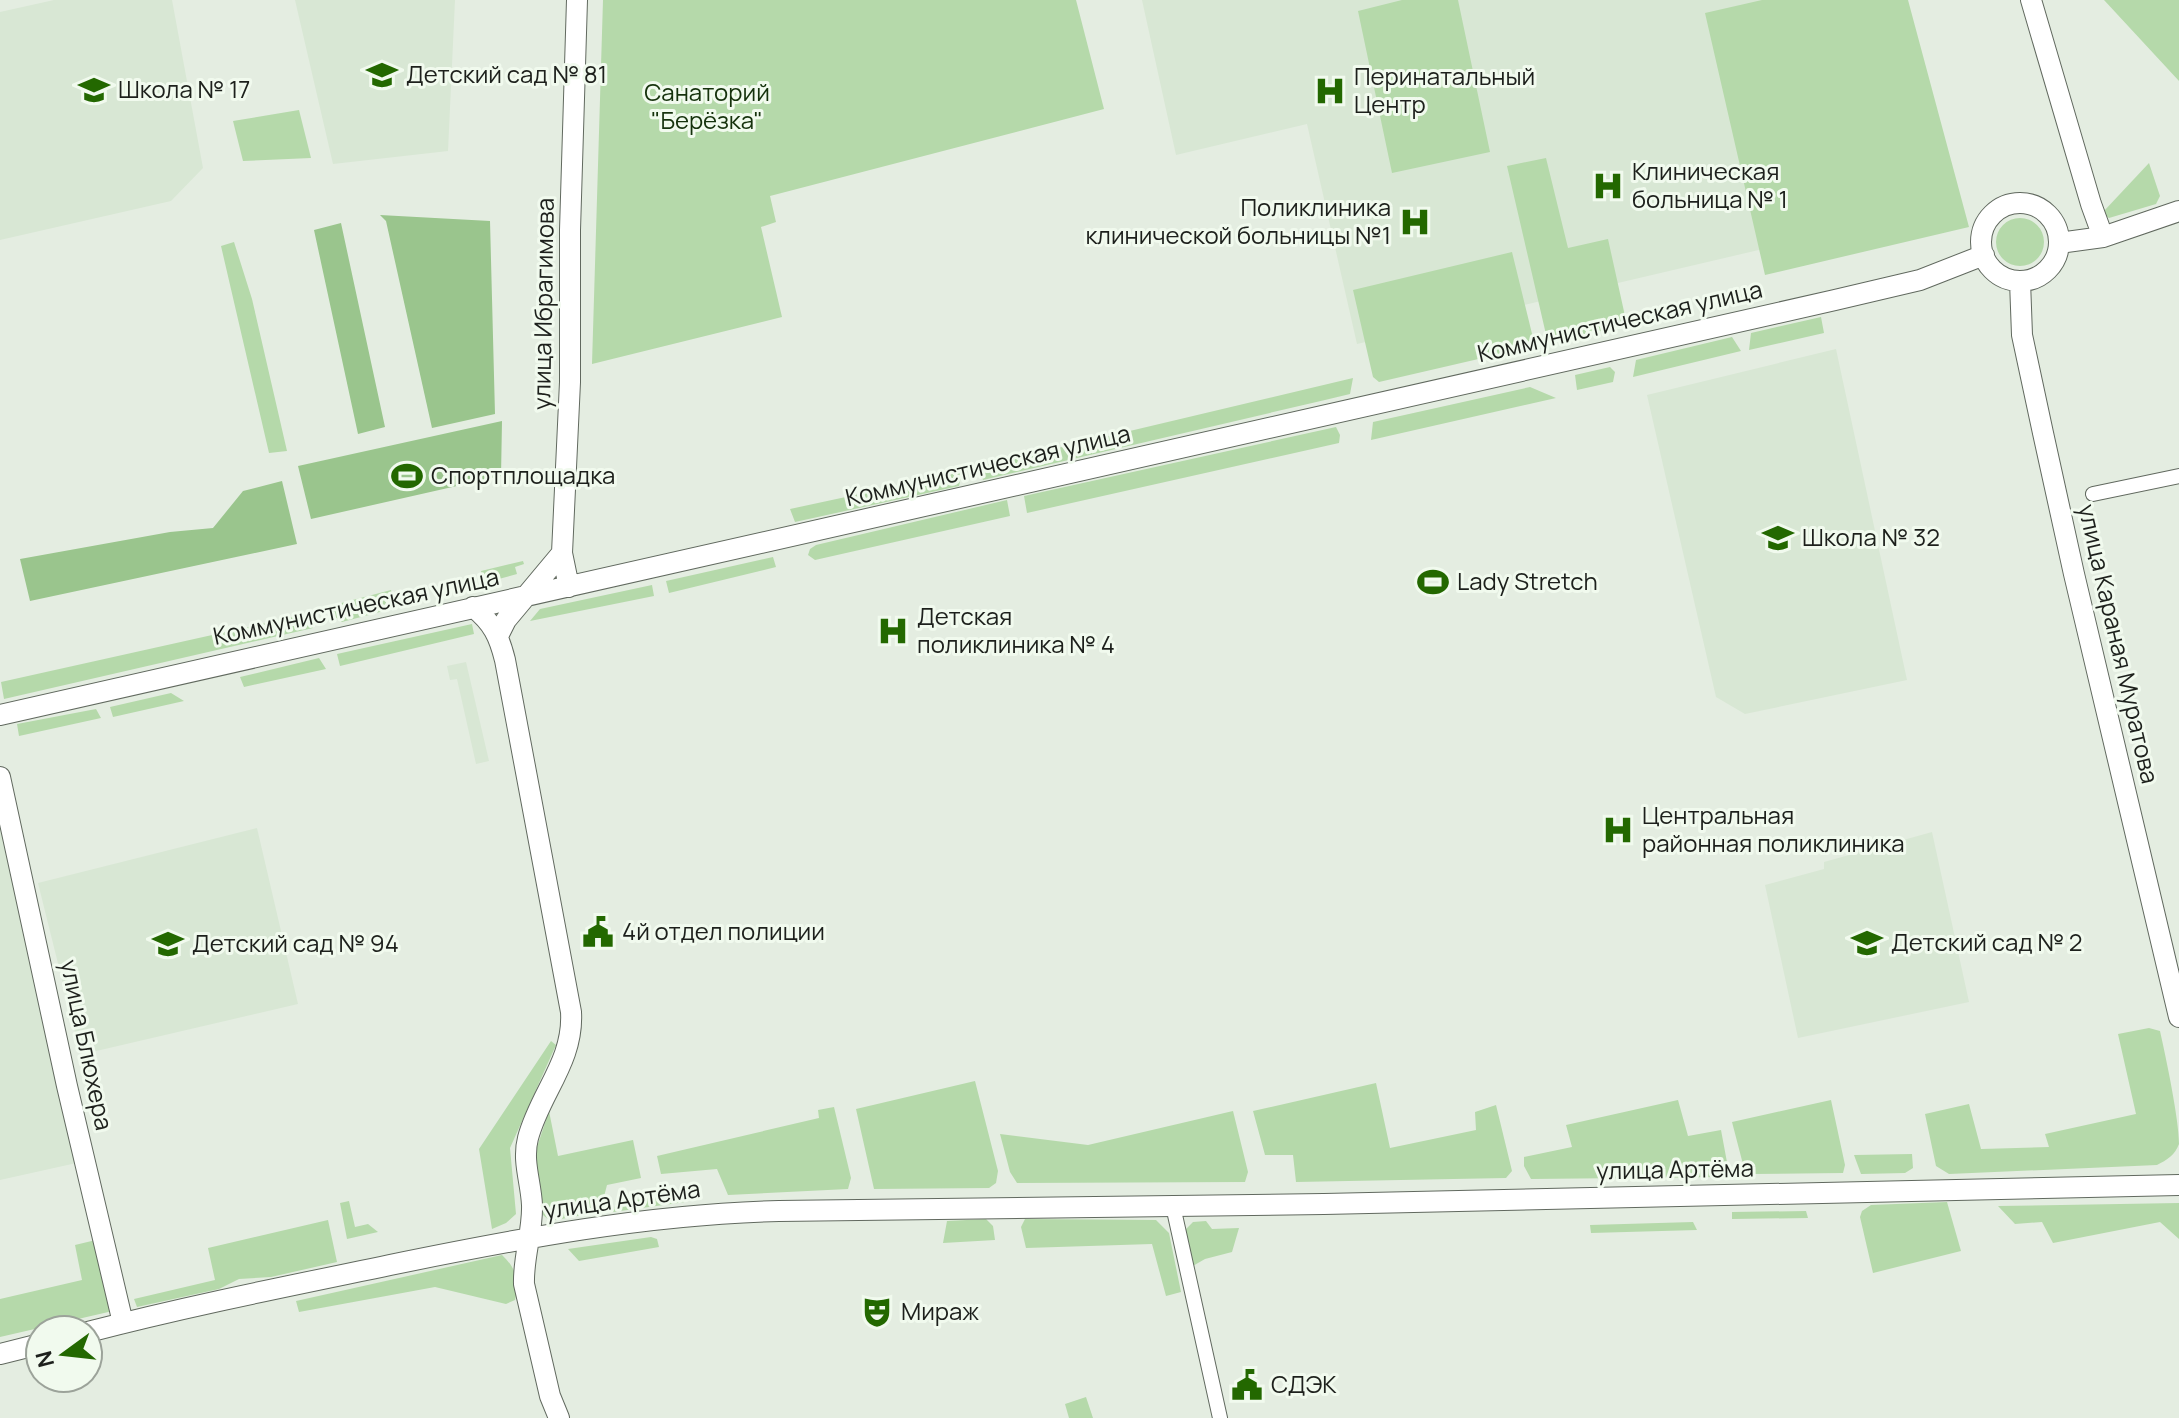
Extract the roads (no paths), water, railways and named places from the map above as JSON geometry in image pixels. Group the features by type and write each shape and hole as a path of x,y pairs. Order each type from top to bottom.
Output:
{"main road":[{"name":"улица Ибрагимова","path":"569,587 562,553 570,382 570,230 577,0"},
{"path":"2031,0 2103,237"},
{"path":"2010,204 2033,205 2043,210 2057,229 2059,243 2047,270 2039,276 2020,281 2002,276 1994,270 1984,255 1982,235 1985,225 1999,209 2010,204"},
{"path":"2059,243 2103,237 2179,211"},
{"name":"Коммунистическая улица","path":"0,715 1847,297 1920,280 1984,255"},
{"name":"улица Караная Муратова","path":"2020,281 2022,335 2037,405 2179,1017"},
{"path":"499,634 506,620 562,553"},
{"path":"473,607 486,617 499,634 566,984 572,1033 528,1138 526,1158 532,1205 524,1284 550,1396 559,1418"},
{"name":"улица Блюхера","path":"0,777 67,1086 123,1323"},
{"name":"улица Артёма","path":"104,1328 259,1292 528,1239 704,1214 2179,1185"},
{"path":"0,1354 24,1348"}],"street":[{"path":"2093,494 2179,476"},
{"path":"1173,1206 1220,1418"}],"place":[{"name":"Детский сад № 81","path":"382,75"},
{"name":"Школа № 17","path":"94,90"},
{"name":"Перинатальный Центр","path":"1330,91"},
{"name":"Клиническая больница № 1","path":"1608,186"},
{"name":"Поликлиника клинической больницы №1","path":"1415,222"},
{"name":"Спортплощадка","path":"407,476"},
{"name":"Школа № 32","path":"1778,538"},
{"name":"Lady Stretch","path":"1433,582"},
{"name":"Детская поликлиника № 4","path":"893,631"},
{"name":"Центральная районная поликлиника","path":"1618,830"},
{"name":"4й отдел полиции","path":"598,932"},
{"name":"Детский сад № 2","path":"1867,943"},
{"name":"Детский сад № 94","path":"168,944"},
{"name":"Мираж","path":"877,1312"},
{"name":"СДЭК","path":"1247,1385"}],"park label":[{"name":"Санаторий \"Берёзка\"","path":"707,107"}]}
